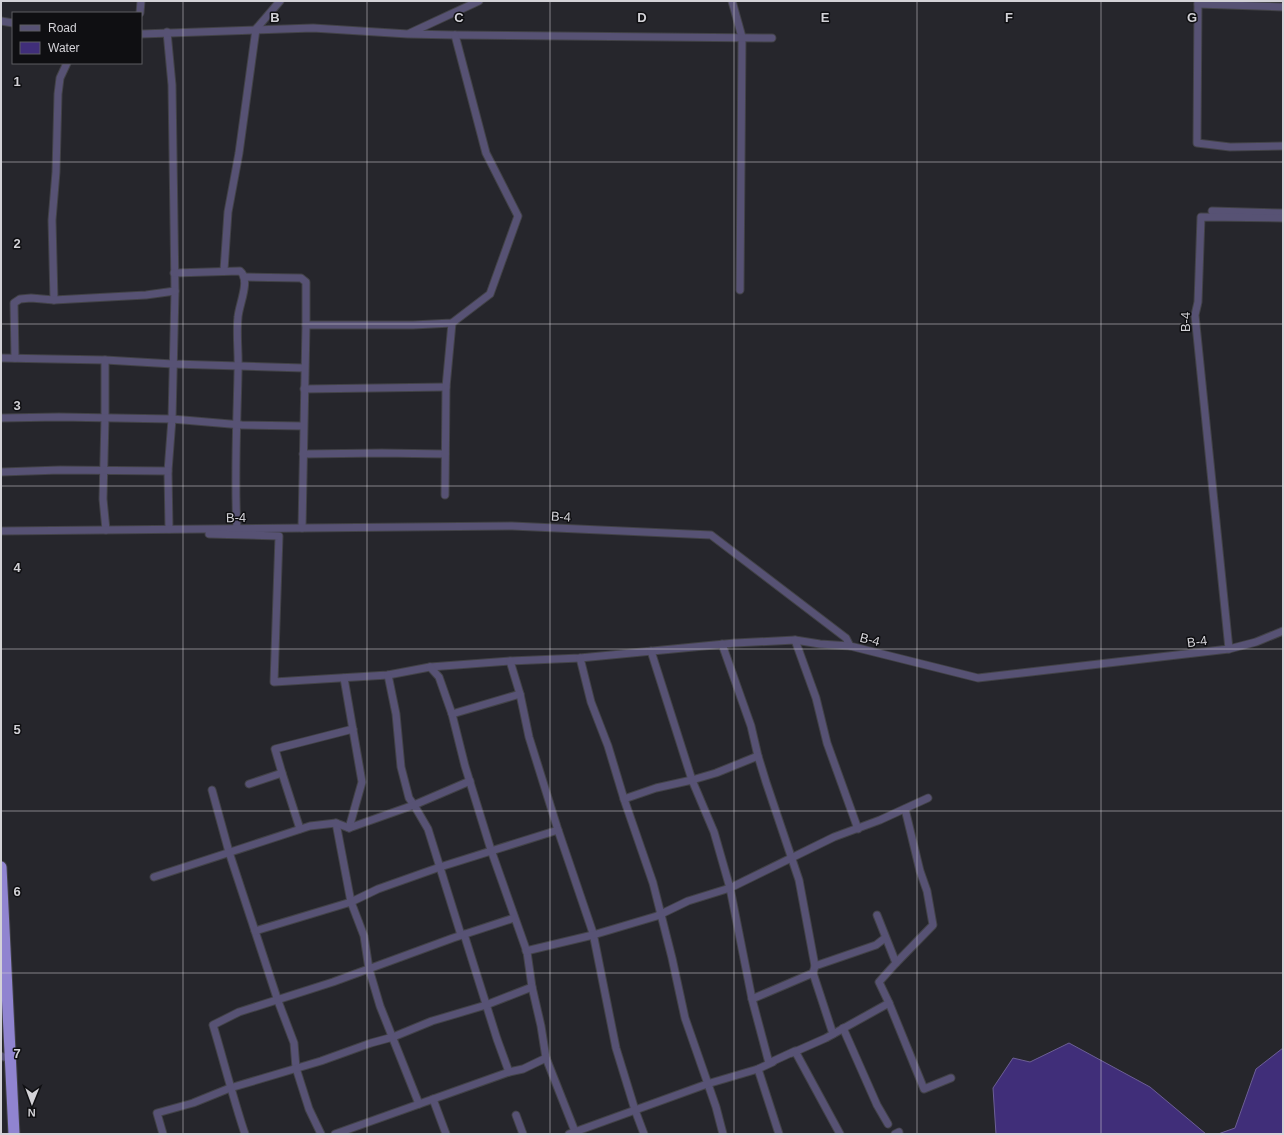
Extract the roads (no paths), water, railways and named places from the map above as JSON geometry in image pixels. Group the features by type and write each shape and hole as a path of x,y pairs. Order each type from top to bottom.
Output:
{"highway":[{"path":"1,867 5,1058 14,1134"}],"street":[{"path":"140,12 141,1"},
{"path":"224,270 228,212 239,153 256,29 280,1"},
{"path":"408,34 479,1"},
{"path":"732,1 742,38 740,290"},
{"path":"1283,7 1267,4 1196,2 1197,143 1230,147 1283,146"},
{"path":"1,21 12,23"},
{"path":"142,34 313,28 408,34 772,38"},
{"path":"168,32 172,85 175,291 172,419 168,472 169,529"},
{"path":"306,325 397,325 452,323 490,294 518,216 486,153 455,35"},
{"path":"54,300 52,220 56,172 58,94 60,78 67,64"},
{"path":"1212,211 1283,213"},
{"name":"B-4","path":"1,531 512,526 712,535 846,638 850,646 978,678 1229,649 1194,315 1198,302 1201,217 1283,218"},
{"path":"174,273 224,270 240,271 245,280 238,318 235,497 237,529"},
{"path":"244,277 301,278 306,282 302,528"},
{"path":"15,358 14,303 20,299 31,298 54,300 146,295 175,291"},
{"path":"445,495 446,387 452,323"},
{"path":"1,358 105,360 173,364 304,368"},
{"path":"105,360 103,499 110,530 279,536 274,682 388,675 430,666 510,660 580,658 722,644 794,640 820,644 850,646"},
{"path":"304,389 446,387"},
{"path":"1,418 59,416 172,419 236,424 304,426"},
{"path":"303,454 445,454"},
{"path":"1,472 104,470 168,472"},
{"path":"1229,649 1256,642 1283,631"},
{"path":"794,640 816,698 827,743 858,829"},
{"path":"722,644 751,726 758,756 799,880 814,969 833,1034"},
{"path":"651,651 692,780 714,832 730,888 752,999 769,1063 833,1034 889,1003"},
{"path":"580,658 591,702 608,746 624,799 653,883 685,1018 716,1107 723,1134"},
{"path":"510,660 520,694 529,736 593,935 616,1048 644,1134"},
{"path":"430,666 439,677 452,714 470,782 526,951 546,1058 574,1133 707,1084 758,1069 795,1051"},
{"path":"388,675 396,714 401,767 409,798 428,829 462,935 509,1072"},
{"path":"344,678 362,782 349,828"},
{"path":"452,714 520,694"},
{"path":"300,829 275,749 353,729"},
{"path":"624,799 656,788 716,773 758,756"},
{"path":"249,784 282,773"},
{"path":"154,877 310,826 336,823 349,828 414,805 470,782"},
{"path":"212,790 229,852 278,1001 294,1043 296,1068 309,1109 321,1134"},
{"path":"526,951 593,935 657,916 688,901 730,888 834,837 858,829 928,798"},
{"path":"905,809 920,871 928,891 933,925 878,982 889,1003 924,1090 950,1078"},
{"path":"336,823 351,902 364,936 369,969 380,1006 418,1104"},
{"path":"255,931 351,902 378,889 440,867 558,830"},
{"path":"877,915 896,963"},
{"path":"245,1134 230,1088 213,1025 239,1012 278,1001 462,935 514,918"},
{"path":"752,999 814,969 876,945 885,938"},
{"path":"163,1134 157,1113 193,1103 230,1088 321,1061 366,1044 393,1037 432,1021 486,1005 532,987"},
{"path":"843,1028 877,1105 888,1124"},
{"path":"795,1051 840,1134"},
{"path":"334,1134 509,1072 523,1069 546,1058"},
{"path":"758,1069 779,1134"},
{"path":"433,1099 446,1134"},
{"path":"516,1115 523,1134"},
{"path":"895,1134 899,1132 900,1134"}],"water":[{"path":"1069,1043 1150,1087 1206,1134 996,1134 993,1088 1013,1058 1030,1062"},
{"path":"1283,1048 1283,1134 1218,1134 1235,1128 1256,1069"}]}
